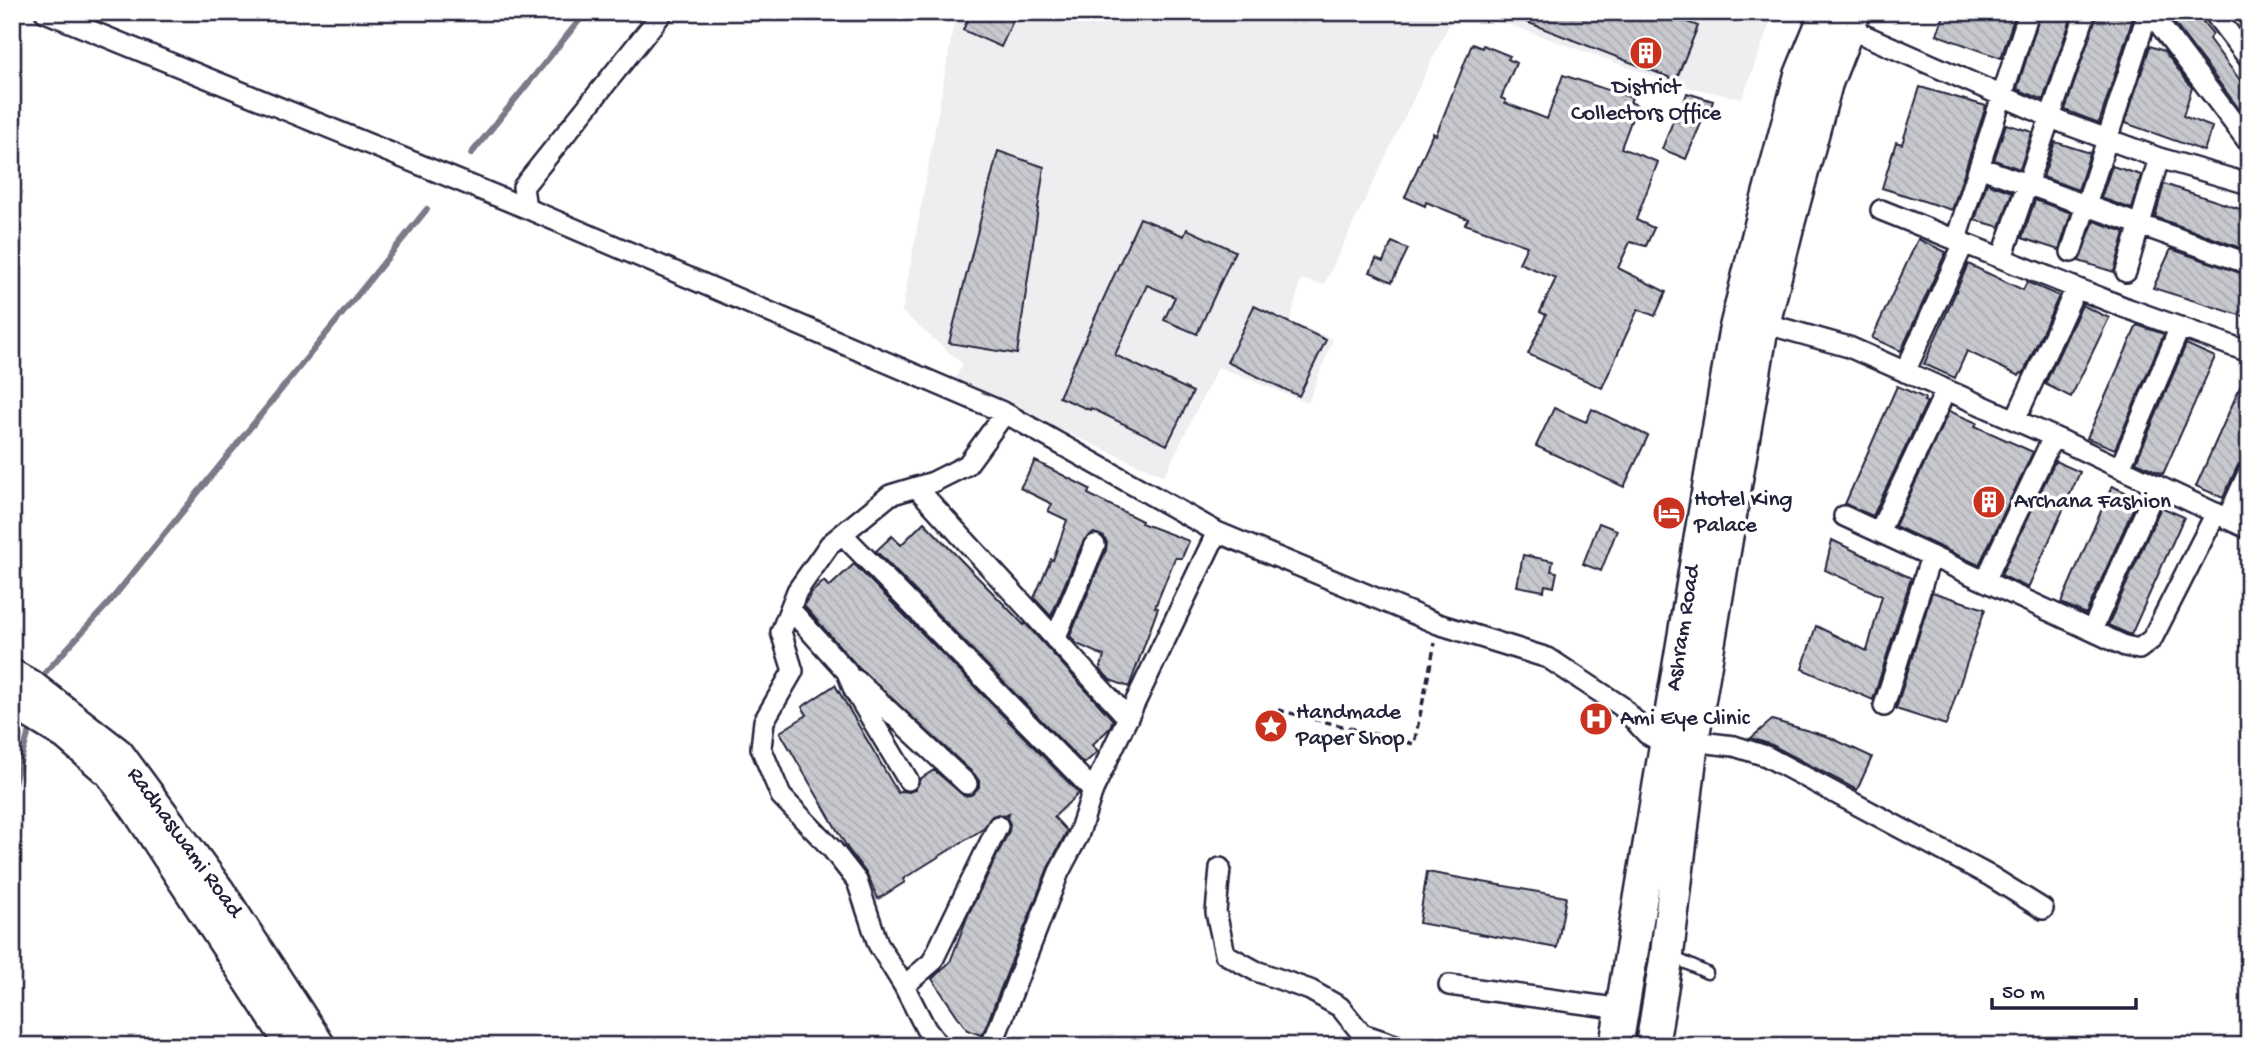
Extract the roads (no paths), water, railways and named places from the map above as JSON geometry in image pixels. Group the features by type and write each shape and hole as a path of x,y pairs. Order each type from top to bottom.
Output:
{"main road":[{"name":"Ashram Road","path":"1616,1046 1678,742 1751,320 1787,227 1843,18"},
{"name":"Ashram Road","path":"1652,1046 1667,954 1678,742"}],"street":[{"path":"45,12 526,208 1005,413 1217,532 1438,624 1548,658 1621,706 1647,734 1678,742 1734,746 1766,756 1990,876 2043,909"},
{"path":"526,208 523,187 663,12"},
{"path":"1905,372 1960,241 1979,167 2029,12"},
{"path":"2002,258 2086,12"},
{"path":"2071,252 2149,12"},
{"path":"2149,12 2249,143"},
{"path":"2213,12 2249,59"},
{"path":"1843,18 2051,117 2159,158 2249,184"},
{"path":"2126,272 2159,158"},
{"path":"1979,167 2249,264"},
{"path":"1881,210 2077,288 2249,352"},
{"path":"2015,420 2077,288"},
{"path":"1751,320 1849,347 2053,437 2249,529"},
{"path":"2120,468 2180,327"},
{"path":"1879,532 1945,390"},
{"path":"939,1046 926,1029 878,944 857,881 832,849 781,796 761,748 764,721 793,671 781,632 797,591 830,544 890,495 967,465 1005,413"},
{"path":"1985,581 2053,437"},
{"path":"1844,516 2125,646 2139,649 2152,639 2249,471"},
{"path":"2092,630 2157,486"},
{"path":"916,487 1128,718"},
{"path":"988,1046 996,1035 1059,872 1078,836 1093,790 1217,532"},
{"path":"842,534 1093,790"},
{"path":"1055,639 1095,545"},
{"path":"1884,706 1931,556"},
{"path":"790,609 847,672 967,784"},
{"path":"847,672 853,690 908,780"},
{"name":"Radhaswami Road","path":"20,693 110,774 291,1046"},
{"name":"Radhaswami Road","path":"20,693 119,753 219,889 321,1046"},
{"path":"904,986 932,962 998,827"},
{"path":"1220,868 1216,912 1224,954 1256,971 1310,990 1340,1007 1362,1034 1398,1046"},
{"path":"1449,985 1622,1009"}],"lane":[{"path":"1667,954 1707,973"}],"waterway":[{"path":"471,154 586,12"},
{"path":"40,678 108,604 427,209"},
{"path":"12,790 28,735"}],"place":[{"name":"District Collectors Office","path":"1646,53"},
{"name":"Archana Fashion","path":"1989,502"},
{"name":"Hotel King Palace","path":"1669,513"},
{"name":"Ami Eye Clinic","path":"1596,719"},
{"name":"Handmade Paper Shop","path":"1271,726"}]}
